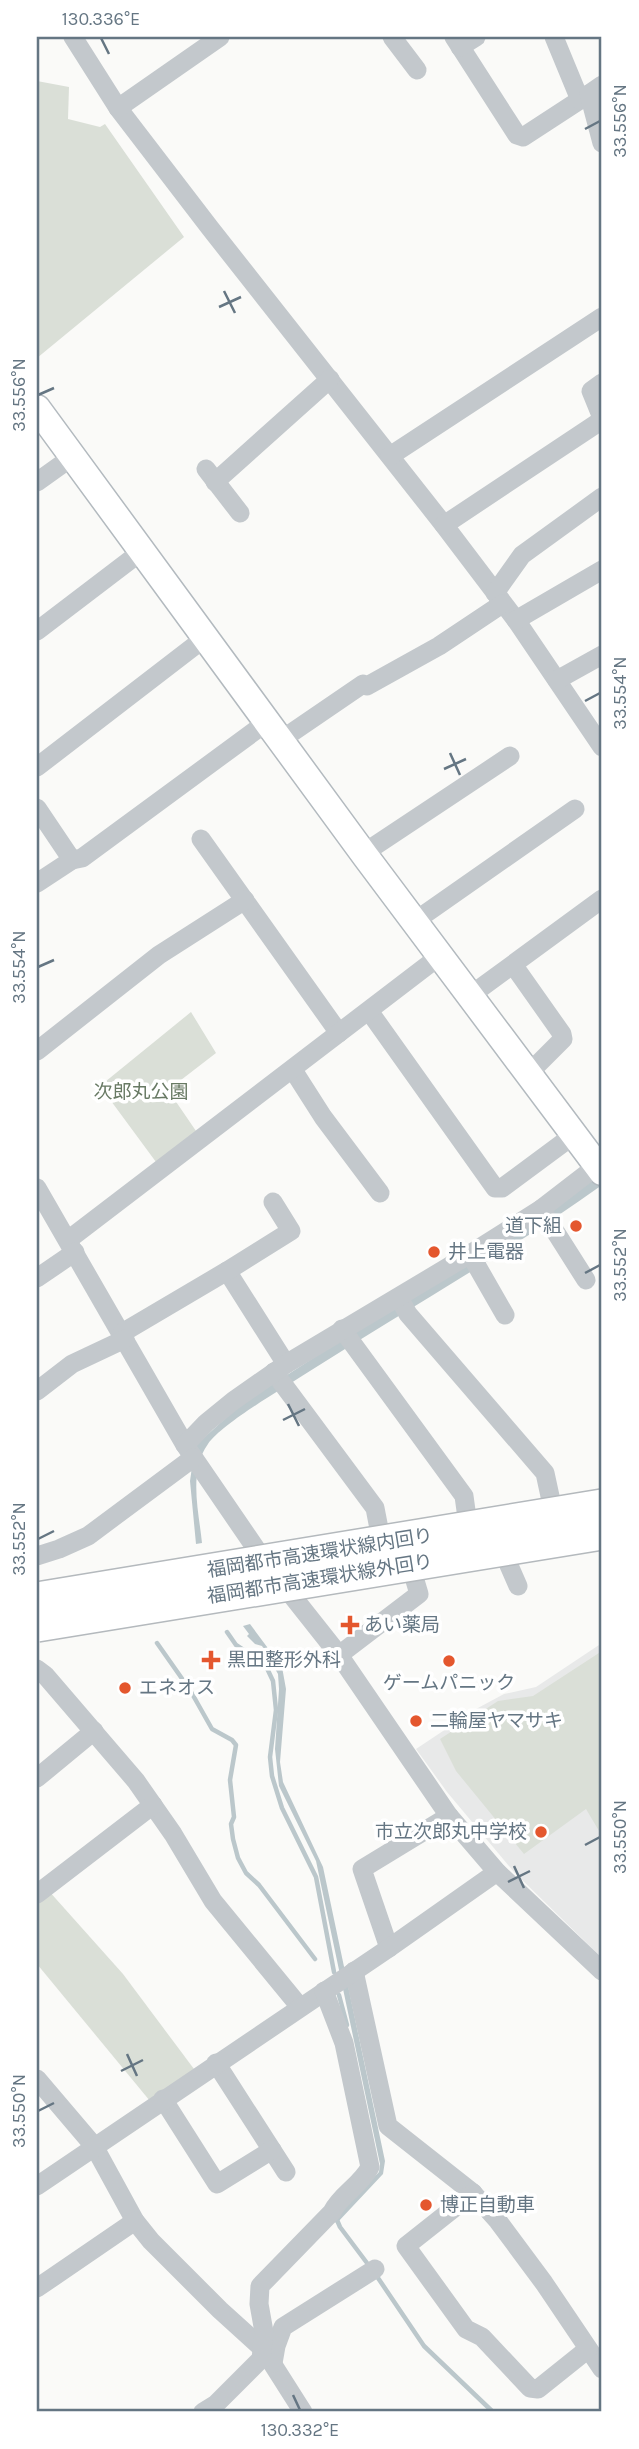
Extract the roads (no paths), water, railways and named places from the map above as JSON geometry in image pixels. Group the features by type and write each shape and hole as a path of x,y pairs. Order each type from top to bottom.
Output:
{"highway":[{"name":"福岡都市高速環状線内回り","path":"37,1599 602,1506"},
{"name":"福岡都市高速環状線外回り","path":"37,1625 602,1533"}],"street":[{"path":"118,108 220,37"},
{"path":"392,37 417,70"},
{"path":"554,37 590,93 602,143"},
{"path":"77,38 118,108 516,620 602,747"},
{"path":"463,40 517,135 523,136 590,93"},
{"path":"390,456 602,317"},
{"path":"240,513 211,475 330,379"},
{"path":"444,525 602,419 591,391 602,383"},
{"path":"37,1556 88,1536 189,1451 215,1415 281,1376 342,1329 399,1298 541,1209 601,1166 363,853 72,457 41,422"},
{"path":"37,482 72,457"},
{"path":"37,883 72,860 82,858 274,731 363,684 367,686 439,646 499,598 522,555 602,497"},
{"path":"37,631 142,551"},
{"path":"516,620 602,570"},
{"path":"37,767 206,637"},
{"path":"557,680 602,656"},
{"path":"363,853 510,756"},
{"path":"37,808 72,860"},
{"path":"415,921 575,809"},
{"path":"201,839 340,1033"},
{"path":"471,995 602,899"},
{"path":"37,1051 159,955 245,900"},
{"path":"37,1278 71,1246 441,955"},
{"path":"514,966 562,1034 563,1040 530,1072"},
{"path":"369,1011 495,1188 502,1188 575,1133"},
{"path":"293,1070 323,1117 380,1193"},
{"path":"37,1188 189,1451 263,1559 339,1655 449,1815 497,1872 602,1971"},
{"path":"37,1391 72,1364 123,1336 291,1231 273,1202"},
{"path":"541,1209 586,1280"},
{"path":"470,1254 505,1315"},
{"path":"228,1271 281,1376 375,1508 381,1539"},
{"path":"399,1298 408,1314 545,1473 553,1510"},
{"path":"342,1329 464,1496 468,1525"},
{"path":"504,1553 518,1586"},
{"path":"339,1655 419,1594 411,1567"},
{"path":"37,1670 45,1675 136,1781 213,1901 300,2007"},
{"path":"37,1778 94,1731"},
{"path":"37,1894 153,1805"},
{"path":"389,1948 362,1869 449,1815"},
{"path":"37,2186 497,1872"},
{"path":"354,1971 388,2126 473,2193 498,2221 602,2369"},
{"path":"295,2410 268,2356 258,2293 260,2286 332,2212 338,2201 367,2174 370,2167 344,2043 324,1991"},
{"path":"216,2063 286,2172"},
{"path":"41,2090 94,2146 135,2221 151,2241 268,2356"},
{"path":"163,2099 217,2184 271,2150"},
{"path":"473,2193 407,2246 466,2329 482,2337 530,2388 538,2389 588,2349"},
{"path":"37,2288 135,2221"},
{"path":"203,2412 216,2404 261,2359 268,2356 276,2346 283,2327 374,2269"}],"waterway":[{"path":"227,1632 236,1645 265,1664 273,1681 276,1710 270,1757 272,1776 282,1808 316,1877 334,1972"},
{"path":"157,1643 190,1690 212,1729 236,1745 230,1780 234,1817 231,1824 238,1858 246,1873 259,1885 315,1959"},
{"path":"339,1995 347,2025"},
{"path":"337,2220 370,2267"},
{"path":"376,2275 424,2346 493,2412"}],"place":[{"name":"道下組","path":"576,1226"},
{"name":"井上電器","path":"434,1252"},
{"name":"あい薬局","path":"350,1625"},
{"name":"黒田整形外科","path":"211,1660"},
{"name":"ゲームパニック","path":"449,1661"},
{"name":"エネオス","path":"125,1688"},
{"name":"二輪屋ヤマサキ","path":"416,1721"},
{"name":"市立次郎丸中学校","path":"541,1832"},
{"name":"博正自動車","path":"426,2205"}],"park label":[{"name":"次郎丸公園","path":"141,1092"}]}
